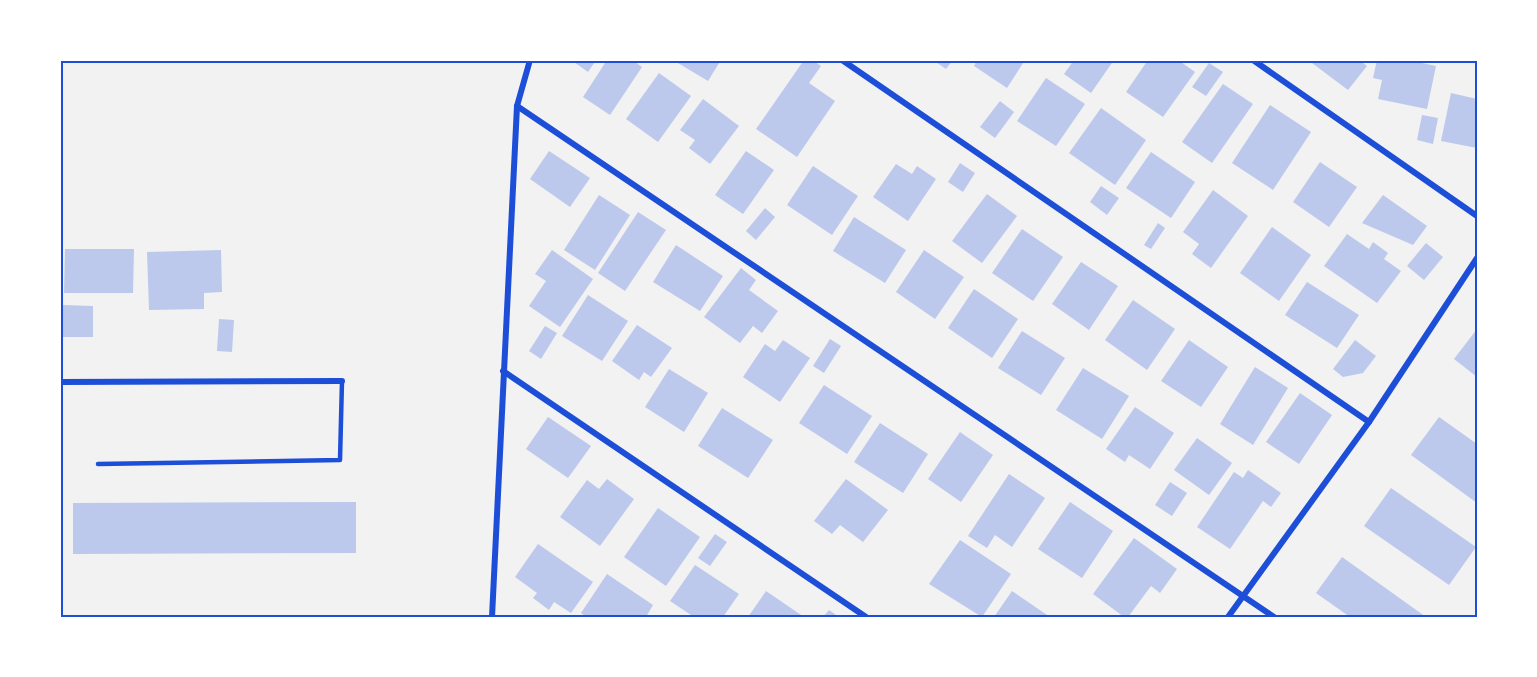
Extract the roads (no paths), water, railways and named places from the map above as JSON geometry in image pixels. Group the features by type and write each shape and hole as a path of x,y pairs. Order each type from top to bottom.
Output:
{"street":[{"path":"492,617 517,106 530,60"},
{"path":"842,60 1369,422"},
{"path":"1253,60 1477,216"},
{"path":"517,106 1274,617"},
{"path":"1228,617 1369,422 1477,258"},
{"path":"504,371 866,617"},
{"path":"60,382 342,381"}],"lane":[{"path":"98,464 340,460 342,381"}]}
